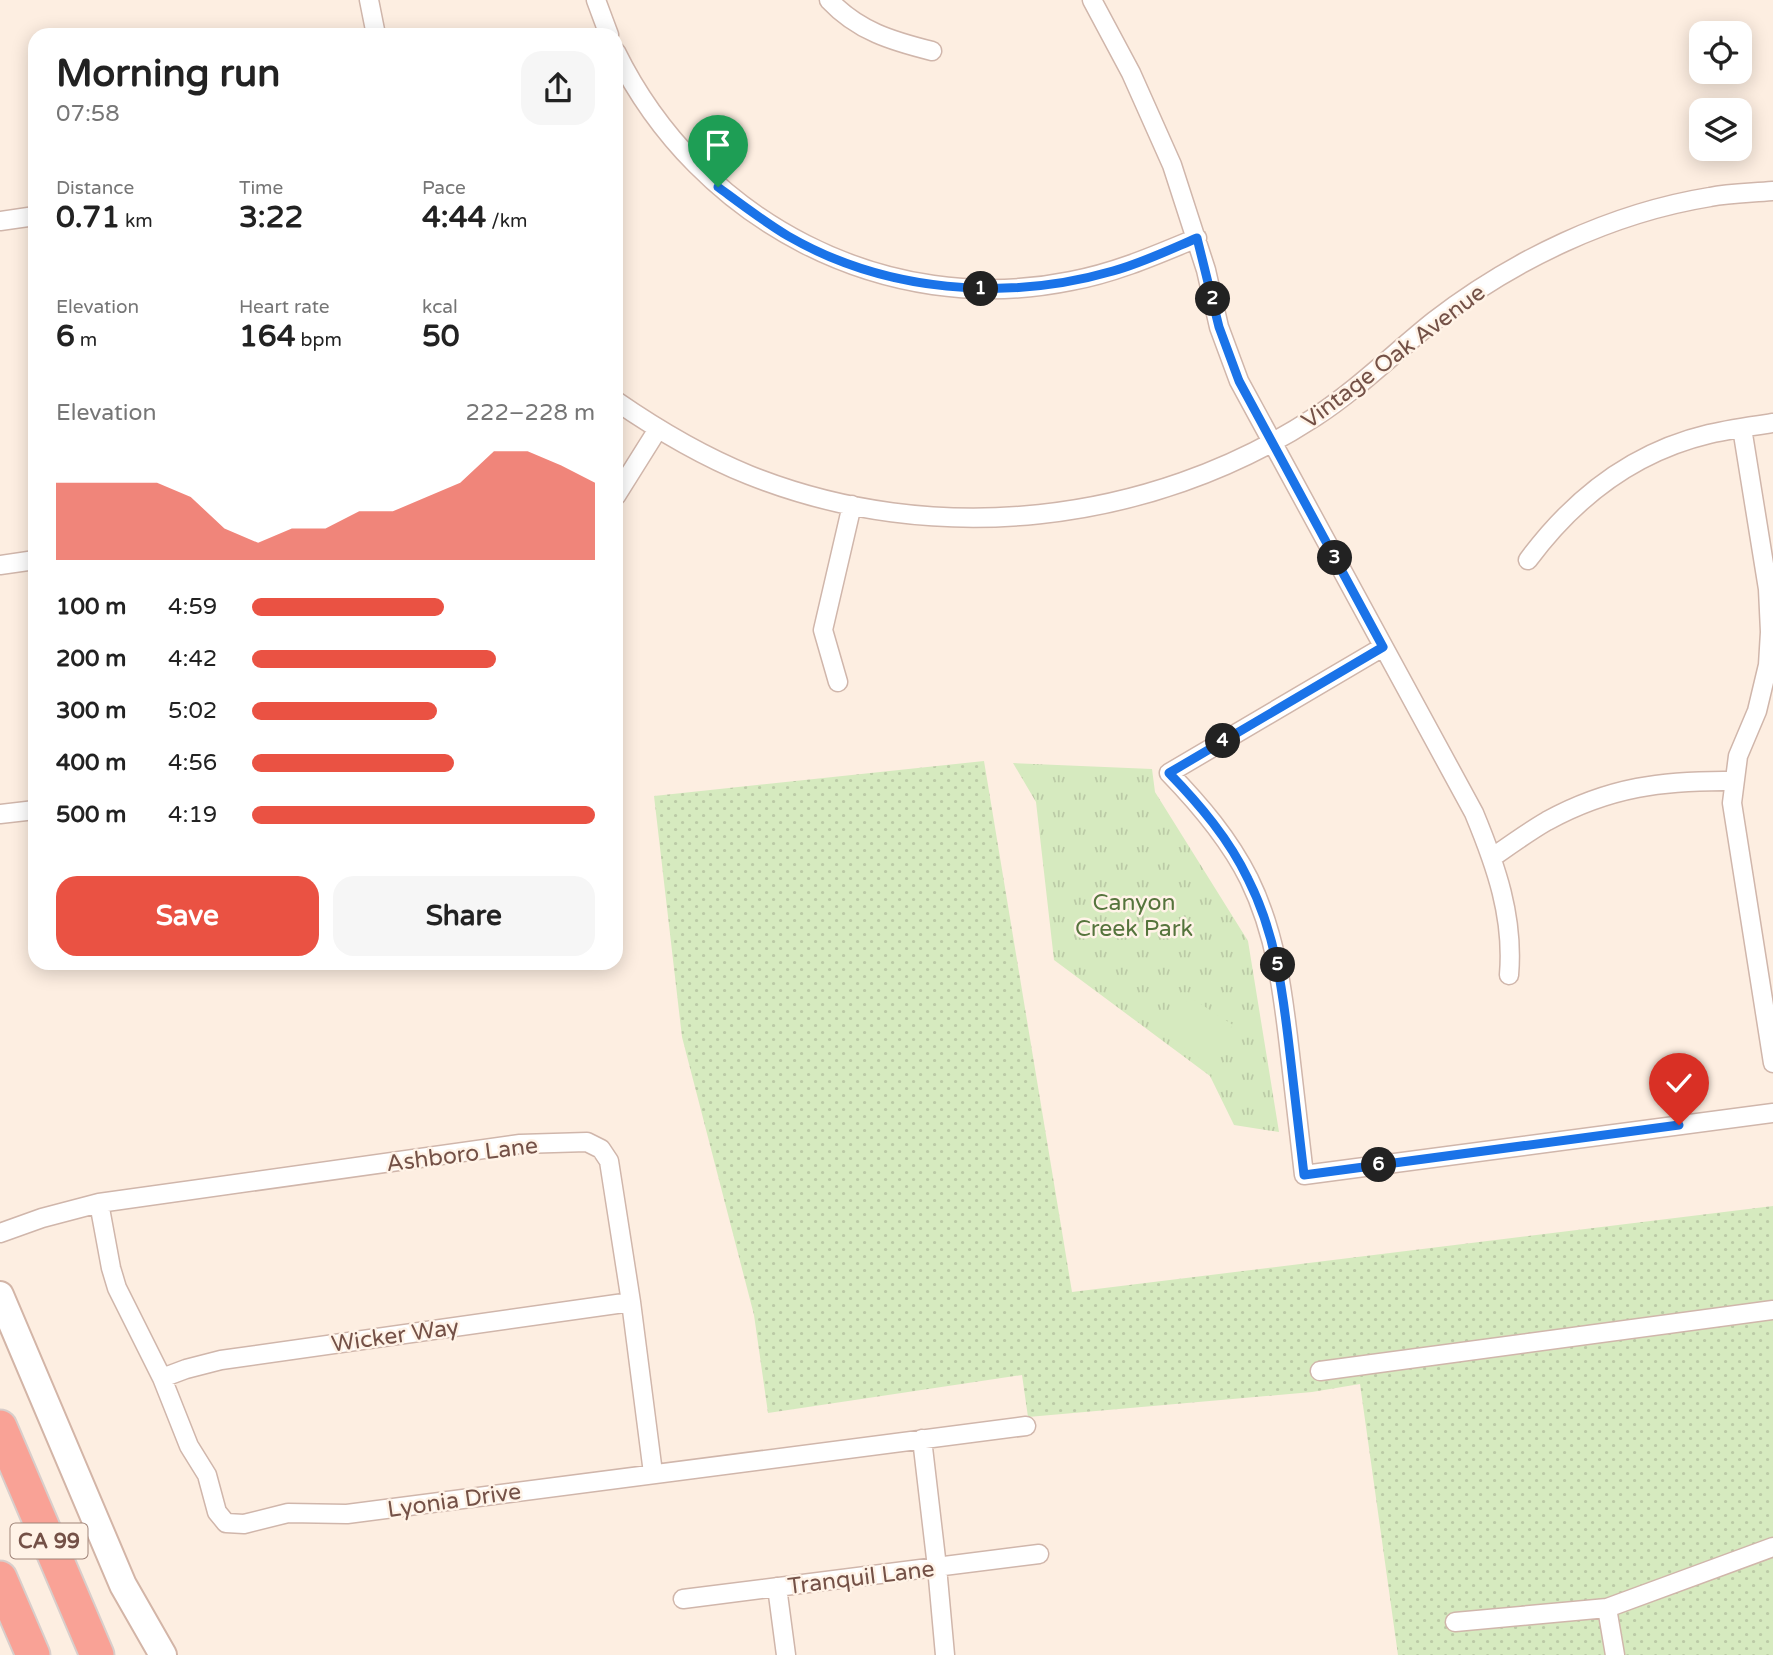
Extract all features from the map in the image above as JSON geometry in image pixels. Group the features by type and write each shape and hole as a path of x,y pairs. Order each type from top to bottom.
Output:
{"highway":[{"name":"CA 99","path":"0,1427 97,1655"},
{"name":"CA 99","path":"0,1578 33,1655"}],"street":[{"path":"369,0 375,28"},
{"path":"596,0 606,28"},
{"path":"829,0 842,14 876,35 932,51"},
{"path":"1092,0 1153,118 1176,175 1197,238 1227,352 1239,381 1474,813 1493,857 1508,920 1511,950 1509,975"},
{"path":"623,66 663,128 718,187 790,237 829,256 877,273 956,288 1035,287 1071,282 1114,271 1197,238"},
{"name":"Vintage Oak Avenue","path":"623,406 657,429 701,453 750,475 811,496 906,514 960,518 1067,512 1119,502 1171,487 1272,443 1359,385 1434,321 1542,254 1618,222 1662,208 1713,196 1773,191"},
{"path":"0,221 28,217"},
{"path":"1528,560 1569,510 1619,471 1675,444 1710,433 1773,423"},
{"path":"1742,428 1768,589 1770,632 1768,665 1756,710 1738,757 1734,781 1734,823 1773,1063"},
{"path":"623,485 657,429"},
{"path":"838,682 822,630 852,505"},
{"path":"0,565 28,561"},
{"path":"1383,647 1169,773 1200,805 1226,840 1248,878 1263,913 1276,954 1283,991 1304,1175 1773,1112"},
{"path":"1493,857 1545,822 1606,794 1667,782 1734,781"},
{"path":"0,814 28,811"},
{"name":"Ashboro Lane","path":"0,1233 99,1203 520,1144 587,1142 600,1149 608,1161 631,1302 653,1473"},
{"name":"Lyonia Drive","path":"99,1203 117,1289 162,1378 189,1446 207,1475 218,1512 226,1523 244,1524 288,1513 347,1514 1026,1426"},
{"path":"0,1295 123,1585 163,1655"},
{"name":"Wicker Way","path":"162,1378 220,1360 631,1302"},
{"path":"1320,1371 1773,1310"},
{"path":"922,1439 945,1655"},
{"path":"1455,1622 1607,1608 1773,1547"},
{"name":"Tranquil Lane","path":"683,1599 1039,1554"},
{"path":"777,1587 786,1655"},
{"path":"1607,1608 1615,1655"}],"green space":[{"path":"984,761 1072,1292 1773,1206 1773,1655 1398,1655 1360,1384 1312,1392 1028,1417 1022,1375 768,1413 754,1315 682,1037 654,796"},
{"name":"Canyon Creek Park","path":"1013,763 1152,769 1155,792 1248,941 1279,1132 1234,1125 1210,1076 1054,960 1036,802"},
{"path":"1190,997 1233,1025 1205,1061 1162,1034"}],"route":[{"path":"718,187 790,237 829,256 877,273 956,288 999,289 1071,282 1114,271 1197,238 1219,327 1239,381 1383,647 1169,773 1200,805 1226,840 1248,878 1263,913 1276,954 1283,991 1304,1175 1679,1125"}]}
